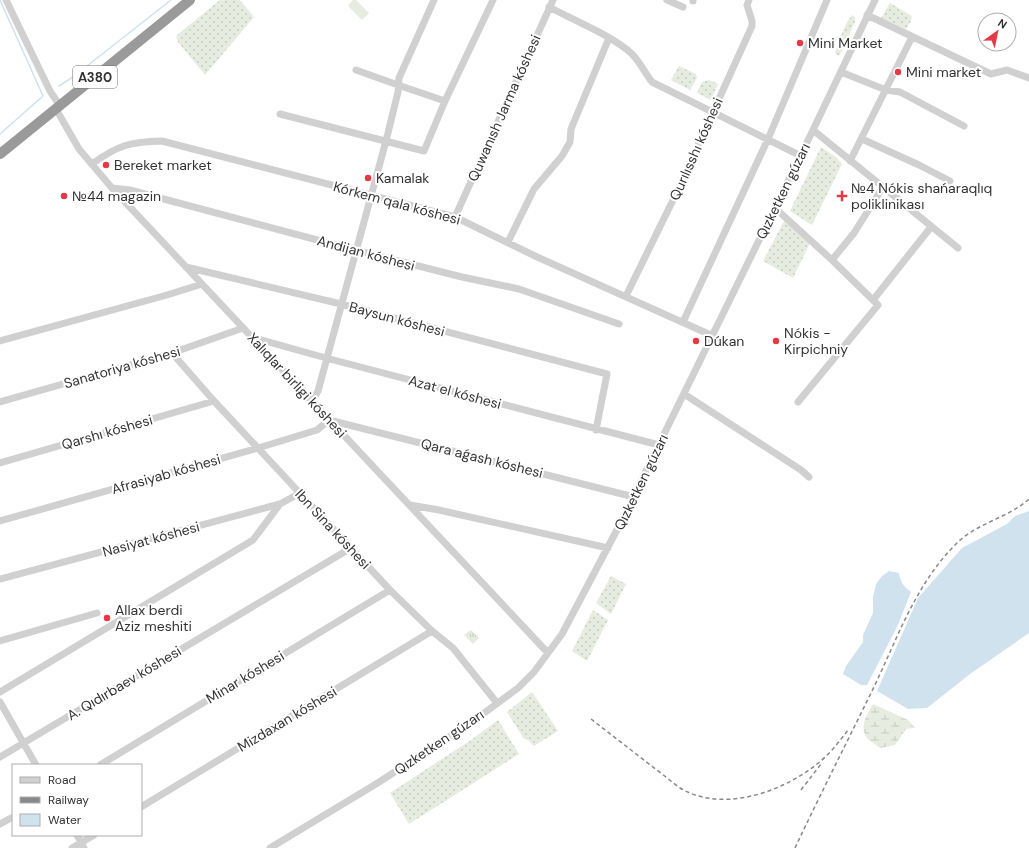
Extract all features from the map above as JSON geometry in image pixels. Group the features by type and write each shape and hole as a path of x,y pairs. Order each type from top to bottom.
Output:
{"highway":[{"name":"A380","path":"0,154 190,0"}],"street":[{"name":"Xalıqlar birligi kóshesi","path":"6,0 79,149 112,188 548,653"},
{"path":"312,402 318,391 355,250 386,141 398,92 399,78 434,0"},
{"path":"280,114 424,151 493,0"},
{"name":"Quwanısh Jarma kóshesi","path":"456,217 552,0"},
{"path":"667,0 683,7"},
{"name":"Qurılısshı kóshesi","path":"626,296 674,198 752,26 752,21 747,6 749,0"},
{"path":"683,322 768,139 827,0"},
{"name":"Qızketken gúzarı","path":"270,848 472,722 523,683 534,672 562,634 634,497 801,156 875,0"},
{"path":"549,7 609,38 626,49 634,56 645,74 652,82 801,156"},
{"path":"867,15 991,74 1007,70 1029,78"},
{"path":"850,161 912,37"},
{"path":"508,242 534,189 562,156 570,142 571,129 609,38"},
{"path":"356,70 446,100"},
{"path":"841,72 886,90 900,92 964,126"},
{"path":"813,130 958,248"},
{"path":"862,139 950,181"},
{"name":"Kórkem qala kóshesi","path":"92,164 109,152 123,146 142,142 162,141 456,217 535,256 713,336"},
{"path":"832,260 854,233 883,187"},
{"name":"Andijan kóshesi","path":"112,188 130,190 355,250 462,277 519,289 619,324"},
{"path":"775,208 876,303"},
{"path":"798,402 876,303 931,227"},
{"name":"Baysun kóshesi","path":"186,267 341,304 607,374 596,430"},
{"path":"0,341 167,296 202,284"},
{"name":"Sanatoriya kóshesi","path":"0,402 172,353 243,328"},
{"name":"Azat el kóshesi","path":"251,336 326,358 596,430 659,445"},
{"name":"Ibn Sina kóshesi","path":"172,353 214,401 390,590 432,631 453,648 496,703"},
{"path":"684,394 801,470 809,477"},
{"name":"Qarshı kóshesi","path":"0,463 214,401"},
{"name":"Afrasiyab kóshesi","path":"0,521 317,430 329,420"},
{"name":"Qara aǵash kóshesi","path":"329,420 634,497"},
{"name":"Nasiyat kóshesi","path":"0,579 280,504 300,493"},
{"path":"0,692 254,540 280,504"},
{"path":"410,505 439,510 608,548"},
{"name":"A. Qıdırbaev kóshesi","path":"0,757 351,548"},
{"name":"Minar kóshesi","path":"102,764 390,590"},
{"path":"0,641 97,613"},
{"name":"Mizdaxan kóshesi","path":"142,806 432,631"},
{"path":"0,702 35,764"},
{"path":"0,824 12,818"},
{"path":"78,836 83,845"},
{"path":"72,848 83,845 93,836"}],"green space":[{"path":"220,0 240,0 254,17 205,75 178,42 176,36"},
{"path":"353,0 356,0 369,13 362,20 348,6"},
{"path":"890,3 912,16 906,29 881,18"},
{"path":"853,15 855,22 839,56 835,53 845,27 850,17"},
{"path":"679,66 696,74 697,78 690,90 671,80"},
{"path":"709,80 718,84 711,100 697,93 702,82"},
{"path":"821,147 836,157 842,164 812,225 790,211"},
{"path":"786,220 810,243 793,278 763,261 784,221"},
{"path":"611,576 626,584 611,614 596,603"},
{"path":"593,610 608,620 587,661 572,651"},
{"path":"471,630 479,638 473,644 464,635"},
{"path":"532,692 558,731 534,746 528,740 524,739 507,712"},
{"path":"873,704 908,720 915,728 906,729 895,745 880,748 867,738 864,729 865,720"},
{"path":"498,720 519,754 409,824 390,793 471,740"}],"water":[{"path":"1029,511 1029,633 970,674 927,708 908,709 877,691 918,598 962,548 1007,524 1015,516"},
{"path":"889,571 899,573 903,584 911,592 897,627 867,685 861,685 843,674 846,666 863,642 863,635 873,613 873,597 876,584 882,576"}],"waterway":[{"path":"0,0 43,96 0,134"},
{"path":"59,86 73,77 171,0"}],"railway":[{"path":"795,848 870,695 907,615 929,577 942,559 965,536 1021,506 1029,499"},
{"path":"591,719 680,788 696,795 714,799 732,799 750,796 769,791 786,784 821,760 834,748 848,730"},
{"path":"801,790 821,764"}],"place":[{"name":"Mini Market","path":"800,43"},
{"name":"Mini market","path":"898,72"},
{"name":"Bereket market","path":"106,165"},
{"name":"Kamalak","path":"368,178"},
{"name":"№44 magazin","path":"64,196"},
{"name":"№4 Nókis shańaraqlıq poliklinikası","path":"842,196"},
{"name":"Dúkan","path":"696,341"},
{"name":"Nókis - Kirpichniy","path":"776,341"},
{"name":"Allax berdi Aziz meshiti","path":"107,618"}]}
